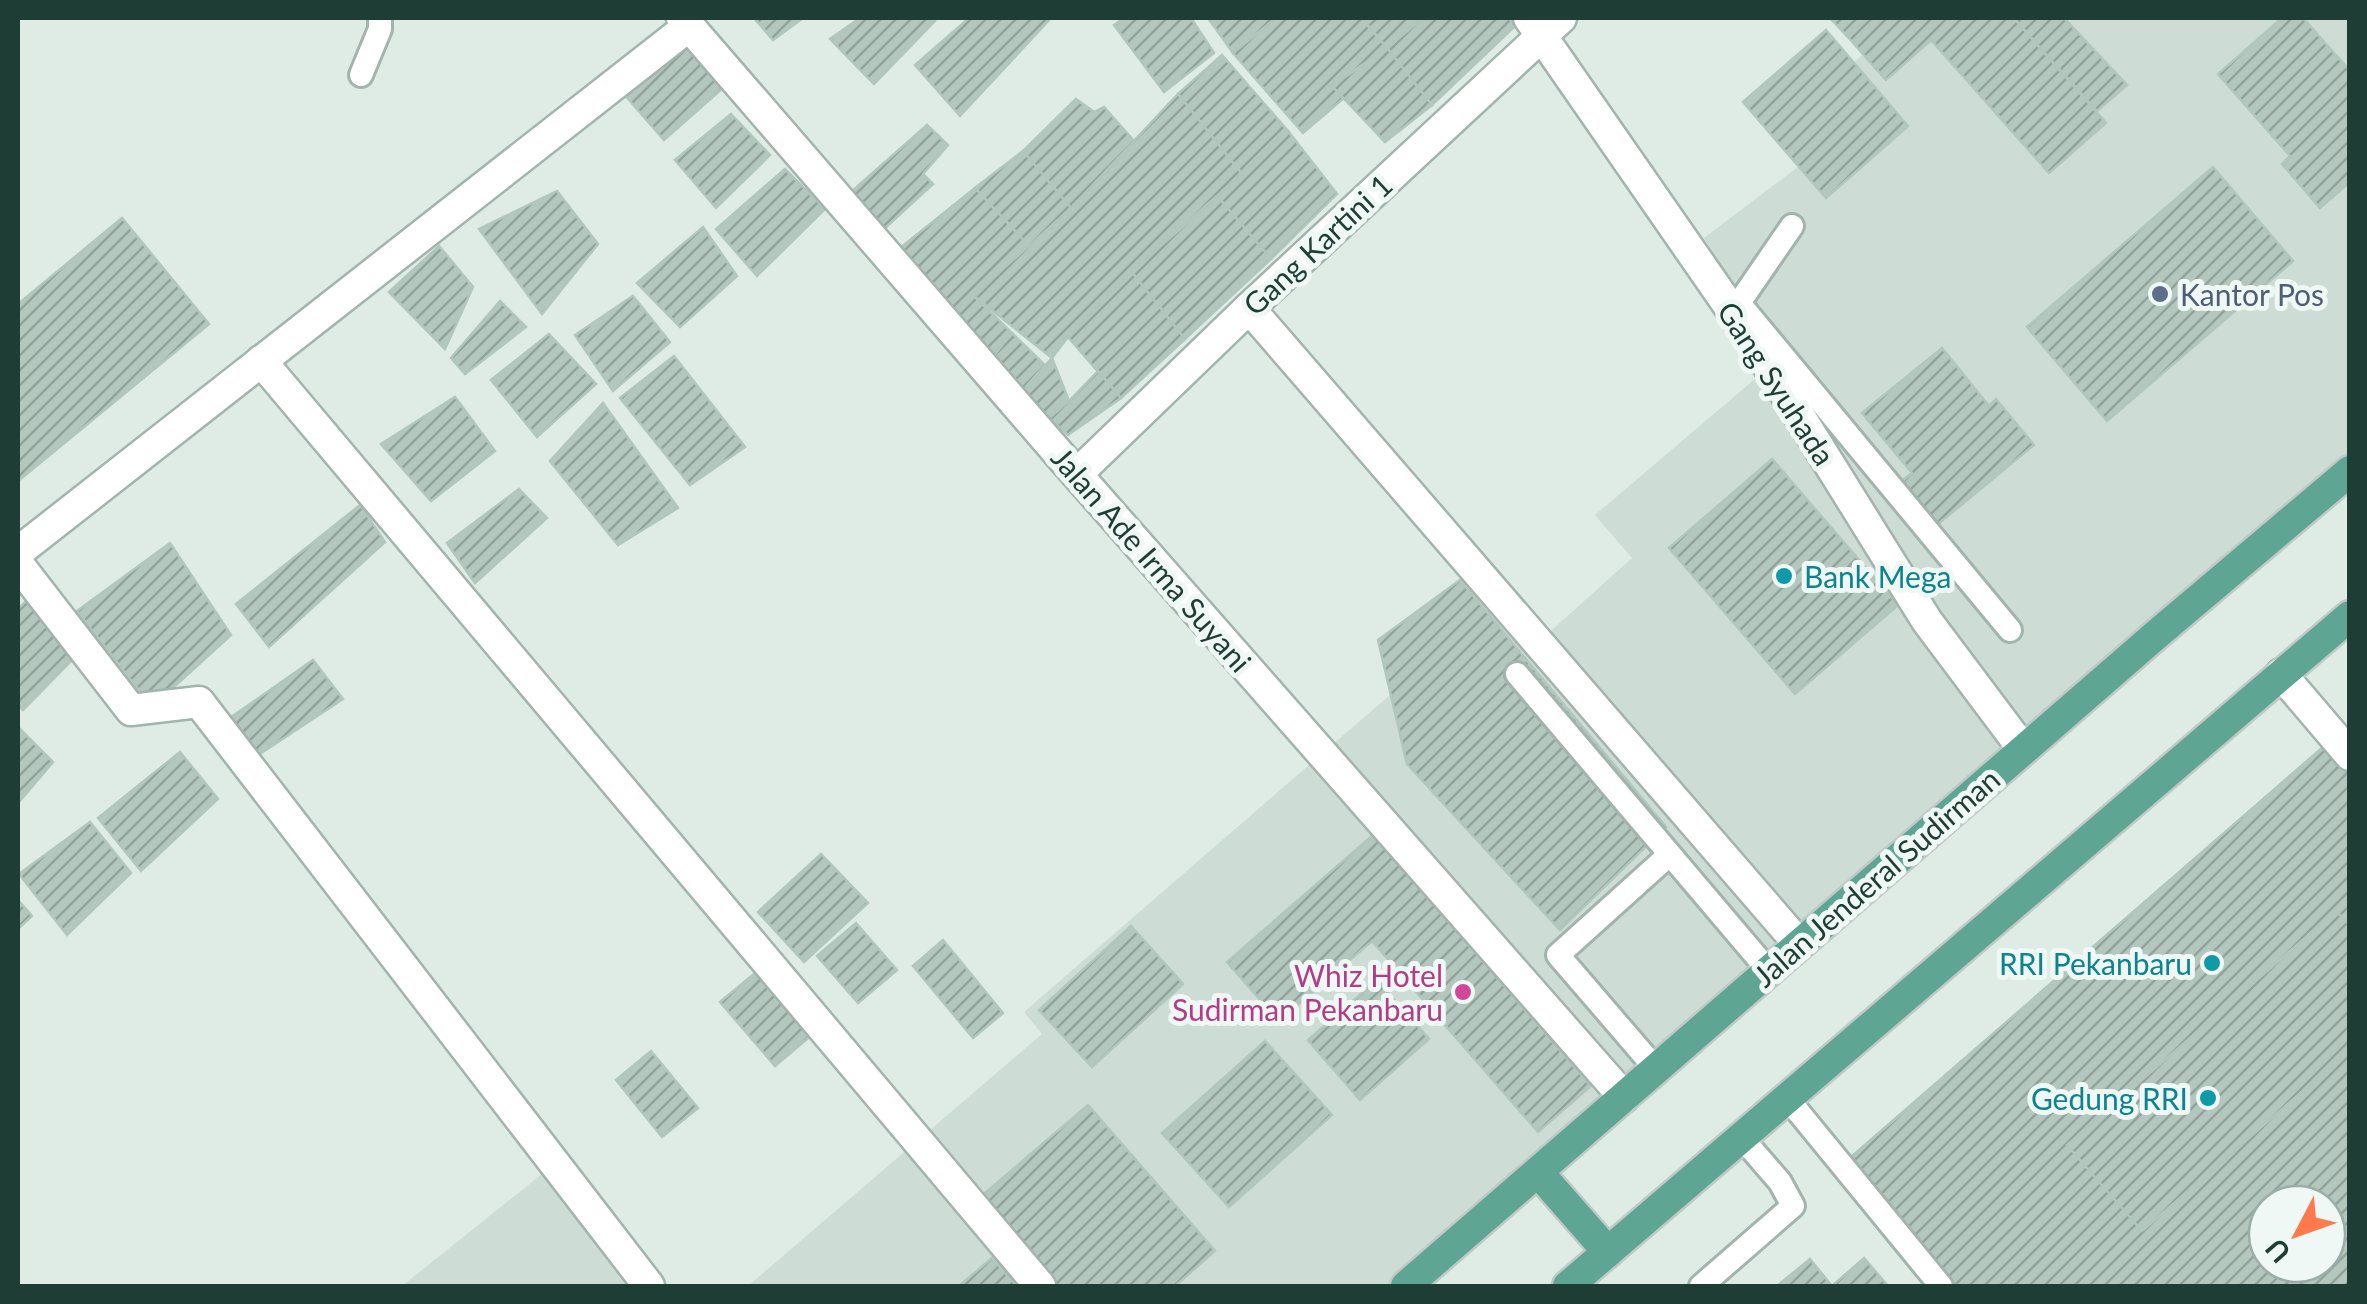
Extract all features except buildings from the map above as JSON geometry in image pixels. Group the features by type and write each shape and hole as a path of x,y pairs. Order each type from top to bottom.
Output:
{"main road":[{"name":"Jalan Jenderal Sudirman","path":"1406,1286 2350,471"},
{"path":"1568,1286 2350,616"},
{"path":"1538,1172 1608,1252"}],"street":[{"path":"18,552 686,22"},
{"name":"Jalan Ade Irma Suyani","path":"686,22 1624,1098"},
{"name":"Gang Kartini 1","path":"1077,474 1543,23"},
{"name":"Gang Syuhada","path":"1543,23 1749,335 1927,621 2024,749"},
{"path":"1249,308 1799,944"},
{"path":"261,361 1040,1286"},
{"path":"18,564 131,710 200,702 649,1286"},
{"path":"2281,674 2350,755"}],"lane":[{"path":"361,75 380,30 380,18"},
{"path":"1792,226 1739,303 2010,630"},
{"path":"1516,674 1768,970"},
{"path":"1656,1069 1558,954 1669,855"},
{"path":"1788,1098 1940,1286"},
{"path":"1701,1286 1793,1206 1780,1182 1742,1138"}],"shaded area":[{"path":"1904,18 2349,18 2349,480 1401,1286 748,1286 1042,1034 1024,1012 1496,603 1534,646 1632,558 1595,515 1776,361 1704,238 1824,147 1795,115"},
{"path":"542,1174 631,1286 402,1286"}],"place":[{"name":"Kantor Pos","path":"2160,294"},
{"name":"Bank Mega","path":"1784,576"},
{"name":"RRI Pekanbaru","path":"2212,963"},
{"name":"Whiz Hotel Sudirman Pekanbaru","path":"1463,992"},
{"name":"Gedung RRI","path":"2208,1098"}]}
